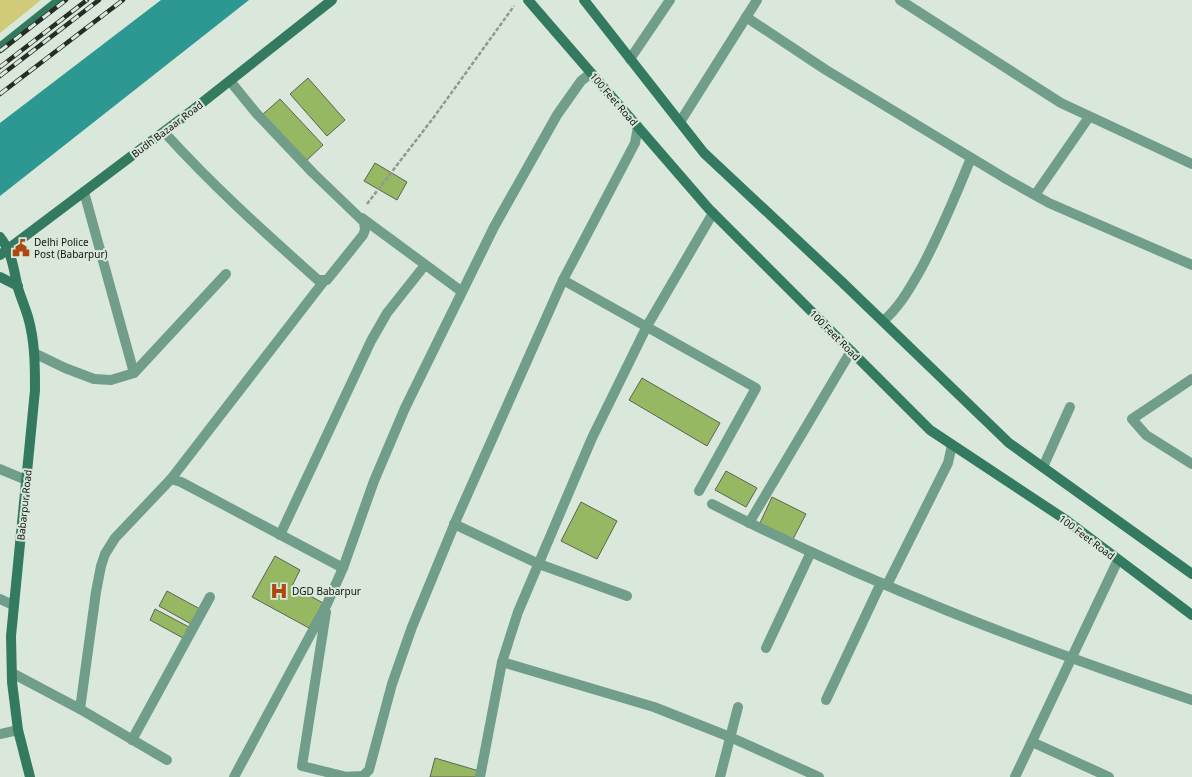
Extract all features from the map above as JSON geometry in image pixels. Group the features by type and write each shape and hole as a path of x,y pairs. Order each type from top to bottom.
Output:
{"main road":[{"path":"0,48 60,0"},
{"name":"Budh Bazaar Road","path":"0,255 164,132 332,0"},
{"name":"100 Feet Road","path":"528,0 713,213 930,430 952,446 1066,520 1192,615"},
{"path":"584,0 704,153 1009,443 1192,574"},
{"name":"Babarpur Road","path":"0,236 8,248 14,265 18,286 28,318 34,353 35,390 10,636 18,730 30,777"},
{"path":"0,277 18,286"}],"street":[{"path":"630,59 670,0"},
{"path":"680,122 757,0"},
{"path":"900,0 1061,103 1192,164"},
{"path":"746,17 826,70 971,158 1035,194 1070,212 1192,265"},
{"path":"234,777 327,604 343,568 366,502 405,408 494,227 557,114 581,81 591,73"},
{"path":"80,710 96,592 105,554 115,538 171,479 365,230 364,222 308,168 257,114 230,80"},
{"path":"1035,194 1089,117"},
{"path":"327,604 302,766 342,776 363,776 369,770 392,684 412,627 454,524 505,405 563,280 634,143 638,127"},
{"path":"164,132 194,165 267,234 318,280 324,281"},
{"path":"883,322 891,315 911,286 938,236 971,158"},
{"path":"84,192 134,373"},
{"path":"480,777 502,662 518,612 592,438 647,326 713,213"},
{"path":"358,216 462,291"},
{"path":"280,535 371,341 387,313 425,265"},
{"path":"34,353 65,368 94,379 111,380 134,373 226,274"},
{"path":"563,280 756,388 699,491"},
{"path":"750,523 851,351"},
{"path":"1192,379 1132,419 1146,435 1192,464"},
{"path":"1042,467 1070,407"},
{"path":"826,700 884,584 948,463 952,446"},
{"path":"0,469 26,480"},
{"path":"171,479 181,482 343,568"},
{"path":"712,504 811,552 884,584 1072,659 1192,700"},
{"path":"454,524 539,564 627,596"},
{"path":"766,648 811,552"},
{"path":"1015,777 1118,560"},
{"path":"132,740 210,597"},
{"path":"0,600 13,605"},
{"path":"502,662 654,707 730,737 819,777"},
{"path":"12,673 167,760"},
{"path":"720,777 738,707"},
{"path":"0,734 18,730"},
{"path":"1032,742 1108,777"}],"path":[{"path":"358,216 434,117 516,2"}],"shaded area":[{"path":"0,0 41,0 0,33"}],"water":[{"path":"161,0 249,0 0,196 0,123"}],"building":[{"path":"308,78 345,120 327,136 290,94"},
{"path":"280,99 323,145 306,161 262,115"},
{"path":"375,163 407,182 397,200 364,181"},
{"path":"642,378 720,423 707,446 629,400"},
{"path":"726,471 757,488 746,507 715,490"},
{"path":"772,497 806,514 792,541 759,525"},
{"path":"581,502 617,521 597,559 561,541"},
{"name":"DGD Babarpur","path":"275,556 300,570 292,586 323,603 309,628 252,597"},
{"path":"167,591 200,609 191,624 159,606"},
{"path":"155,609 189,627 183,638 150,620"},
{"path":"435,758 479,771 477,777 430,777"}],"railway":[{"path":"0,51 66,0"},
{"path":"0,67 87,0"},
{"path":"0,76 99,0"},
{"path":"0,94 123,0"}],"place":[{"name":"Delhi Police Post (Babarpur)","path":"21,248"},
{"name":"DGD Babarpur","path":"279,591"}]}
